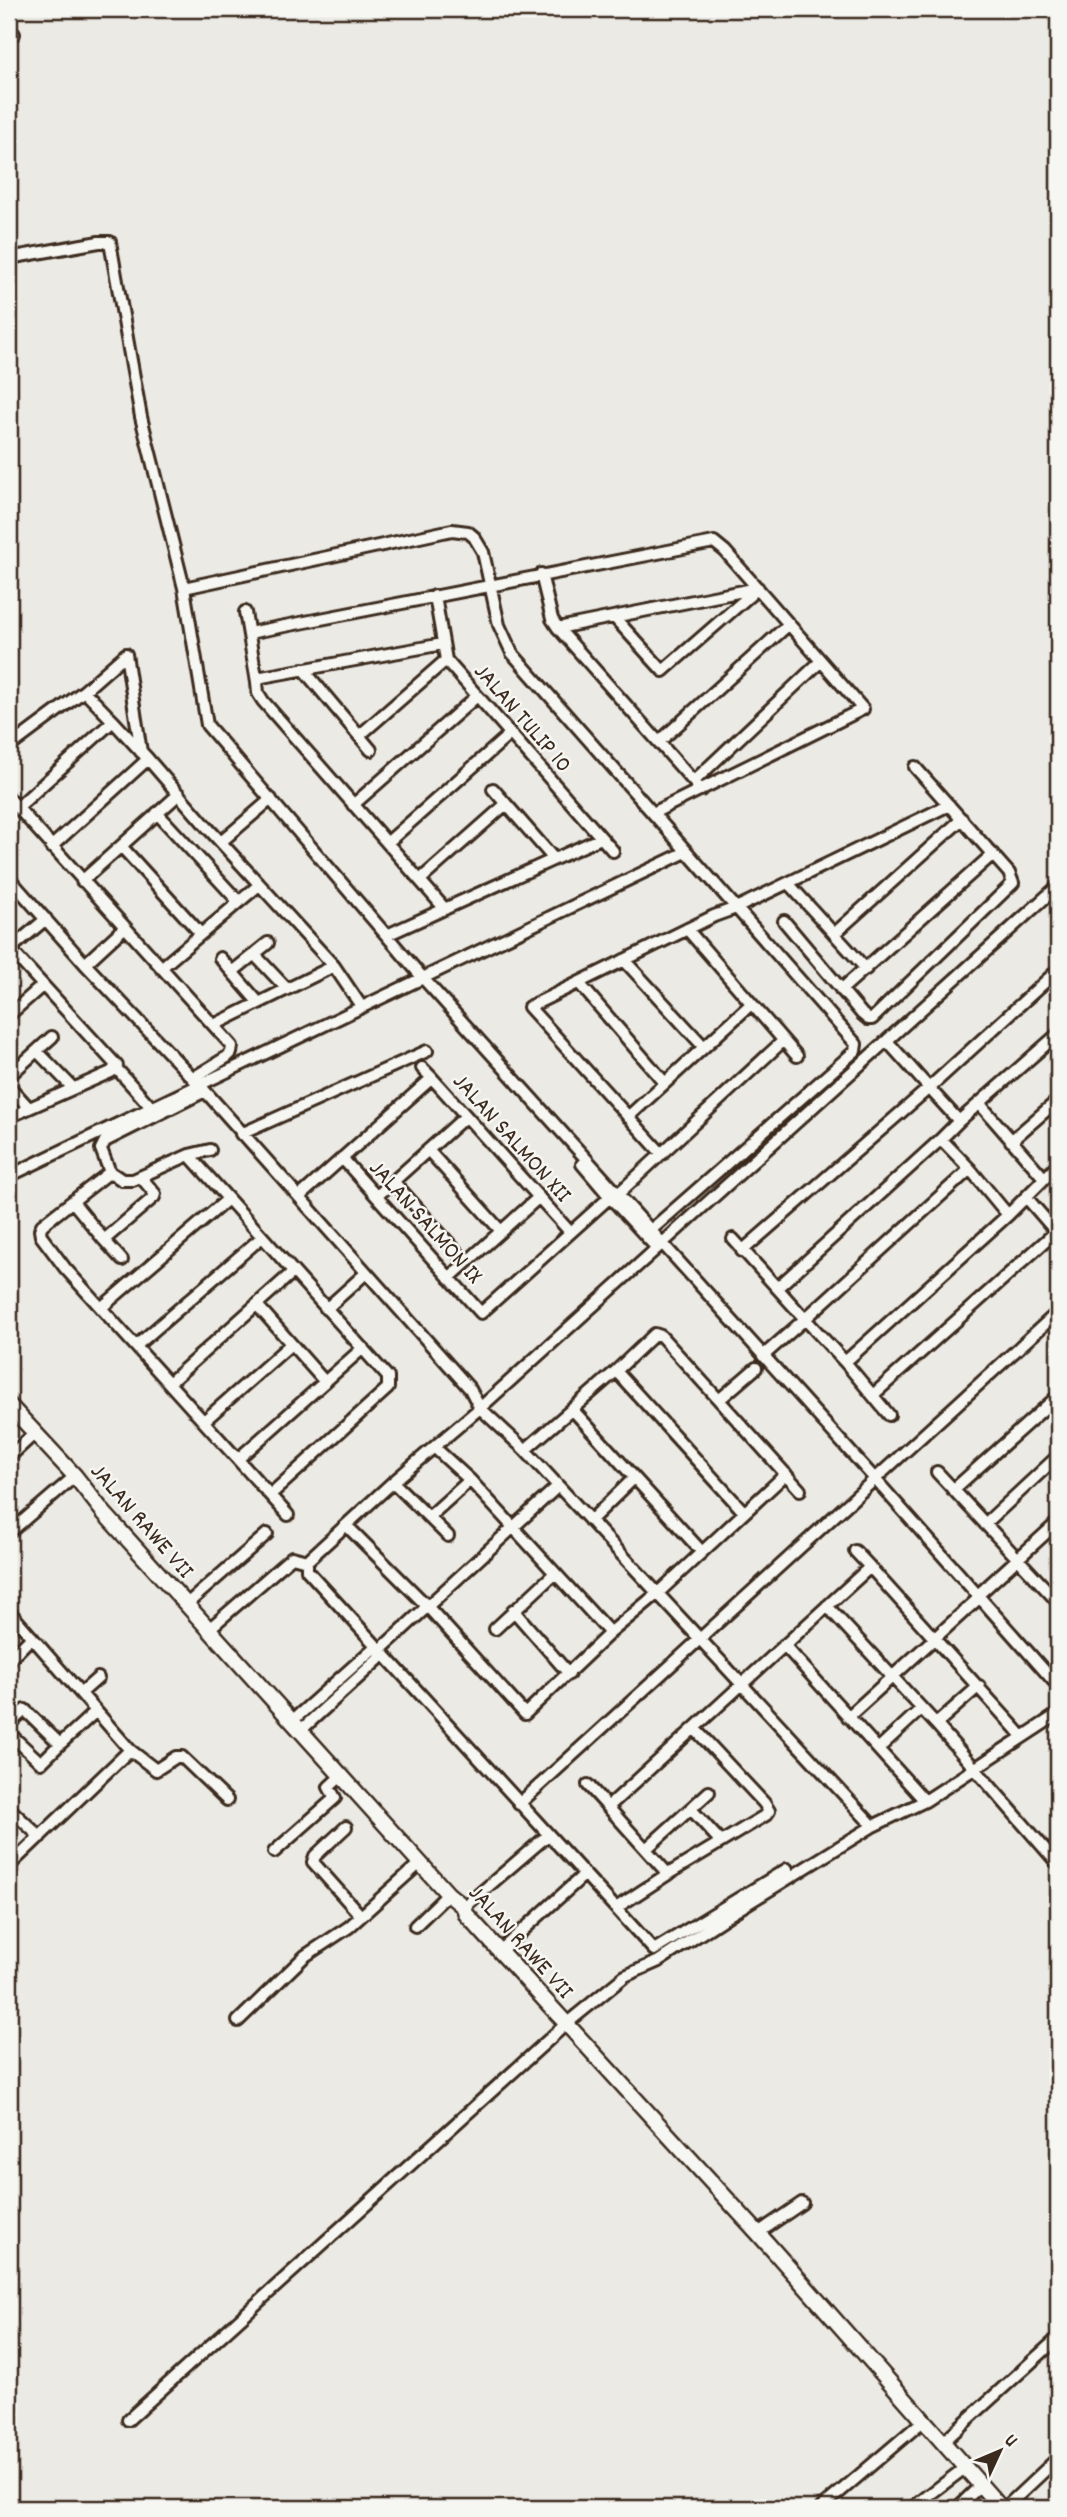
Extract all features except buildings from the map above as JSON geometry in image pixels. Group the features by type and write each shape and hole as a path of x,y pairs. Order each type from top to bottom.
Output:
{"main road":[{"name":"JALAN RAWE VII","path":"9,1405 1003,2508"}],"street":[{"path":"9,258 110,242 141,417 184,588 207,725 422,976 579,1149 614,1196 875,1479 1058,1686"},
{"path":"184,588 452,530 468,531 483,552 499,625 512,653 857,1047 651,1230"},
{"path":"248,633 714,541 863,709 697,785 653,813"},
{"path":"541,574 552,619 558,628 697,785"},
{"path":"558,628 758,588"},
{"path":"614,617 663,671 758,588"},
{"name":"JALAN TULIP 10","path":"435,596 446,660 613,852"},
{"path":"245,612 260,697 445,909"},
{"path":"659,742 789,624"},
{"path":"257,682 262,677 443,644"},
{"path":"9,747 83,691 126,654 145,755"},
{"path":"359,736 446,660"},
{"path":"697,785 821,661"},
{"path":"303,669 371,750"},
{"path":"83,691 145,755 334,966 361,1006"},
{"path":"353,805 476,696"},
{"path":"17,808 113,721"},
{"path":"387,843 510,734"},
{"path":"51,847 145,755"},
{"path":"784,921 868,1019 872,1019 1013,883 1009,873 993,854 915,767"},
{"path":"493,789 554,859"},
{"path":"82,881 179,794"},
{"path":"9,798 232,1046 231,1053 199,1085 106,1141 101,1149 110,1172 122,1180 141,1177 189,1155 210,1150"},
{"path":"221,842 271,799"},
{"path":"420,880 506,804"},
{"path":"662,1154 529,1007 949,805"},
{"path":"157,813 239,902"},
{"path":"834,933 961,819"},
{"path":"387,935 601,838"},
{"path":"121,846 201,934"},
{"path":"9,1176 422,976 687,852"},
{"path":"842,990 993,854"},
{"path":"9,878 85,964 199,1085 470,1389 480,1408 525,1450 873,1826"},
{"path":"788,883 866,969"},
{"path":"161,968 259,884"},
{"path":"787,1869 656,1950 379,1651 307,1570 307,1561 1058,886"},
{"path":"46,919 9,949 116,1064 116,1068 151,1107"},
{"path":"85,964 124,928"},
{"path":"687,929 797,1056"},
{"path":"232,972 268,943"},
{"path":"254,954 286,988"},
{"path":"220,958 258,1002"},
{"path":"624,960 704,1047"},
{"path":"214,1025 334,966"},
{"path":"742,1251 929,1088 1058,970"},
{"path":"579,983 665,1083"},
{"path":"9,1014 42,986"},
{"path":"628,1116 751,1004"},
{"path":"777,1288 1058,1034"},
{"path":"9,1076 52,1037"},
{"path":"570,1232 662,1154 783,1041"},
{"path":"887,1041 959,1121"},
{"path":"37,1051 73,1088"},
{"path":"241,1134 427,1051"},
{"path":"9,1117 116,1068"},
{"path":"422,1068 432,1078"},
{"name":"JALAN SALMON XII","path":"299,1197 432,1078 570,1232"},
{"path":"9,1086 29,1108"},
{"path":"1011,1141 1058,1100"},
{"path":"979,1103 1044,1178"},
{"path":"377,1196 466,1116"},
{"path":"941,1139 1008,1215"},
{"path":"428,1150 501,1231"},
{"path":"189,1155 388,1377 388,1388 270,1494"},
{"name":"JALAN SALMON IX","path":"342,1158 481,1312 570,1232"},
{"path":"845,1362 1008,1215 1058,1166"},
{"path":"763,1356 970,1169"},
{"path":"110,1172 42,1225 41,1236 65,1268 288,1515"},
{"path":"104,1240 154,1197 155,1194 141,1177"},
{"path":"393,1181 466,1262"},
{"path":"614,1196 651,1230 659,1245"},
{"path":"449,1278 539,1197"},
{"path":"873,1395 1058,1232 1026,1197"},
{"path":"102,1308 228,1199"},
{"path":"73,1202 122,1260"},
{"path":"136,1346 262,1237"},
{"path":"733,1239 845,1362 889,1415"},
{"path":"169,1383 293,1272"},
{"path":"326,1309 366,1273"},
{"path":"257,1305 325,1382"},
{"path":"519,1804 1058,1312"},
{"path":"525,1450 616,1371 651,1335 658,1334 800,1490"},
{"path":"204,1422 291,1344"},
{"path":"238,1460 363,1348"},
{"path":"719,1400 756,1368"},
{"path":"616,1371 743,1511"},
{"path":"953,1490 1058,1396"},
{"path":"572,1409 702,1552"},
{"path":"9,1457 34,1434"},
{"path":"435,1448 470,1480 610,1633"},
{"path":"985,1524 1058,1456"},
{"path":"937,1472 1017,1559 1056,1594"},
{"path":"347,1526 427,1606 525,1714 786,1474"},
{"path":"9,1533 75,1476"},
{"path":"590,1521 634,1478"},
{"path":"430,1516 470,1480"},
{"path":"393,1482 448,1536"},
{"path":"296,1726 558,1486"},
{"path":"848,1717 1058,1522"},
{"path":"187,1604 267,1534"},
{"path":"855,1550 1023,1737"},
{"path":"209,1629 292,1557 307,1561"},
{"path":"608,1807 870,1567"},
{"path":"495,1629 555,1573"},
{"path":"827,1606 920,1710 936,1724 1058,1864"},
{"path":"513,1610 569,1674"},
{"path":"9,1611 130,1750 156,1770 176,1757 183,1757 227,1800"},
{"path":"9,1660 32,1637"},
{"path":"784,1645 925,1801"},
{"path":"81,1693 98,1678"},
{"path":"936,1724 979,1686"},
{"path":"9,1724 24,1710 60,1744"},
{"path":"878,1749 920,1710"},
{"path":"9,1733 41,1763 96,1711"},
{"path":"128,2420 566,2024 625,1976 659,1961 873,1826 925,1801 1058,1714"},
{"path":"616,1908 769,1811 694,1728"},
{"path":"9,1866 130,1750"},
{"path":"274,1852 335,1798 329,1787 341,1776"},
{"path":"588,1785 668,1874"},
{"path":"646,1849 709,1792"},
{"path":"9,1808 40,1837"},
{"path":"691,1809 721,1842"},
{"path":"346,1827 315,1856 313,1863 361,1916"},
{"path":"464,1907 548,1835"},
{"path":"238,2021 305,1956 327,1943 361,1916 420,1863"},
{"path":"500,1951 585,1874"},
{"path":"415,1926 448,1894"},
{"path":"758,2234 802,2203"},
{"path":"943,2442 1058,2338"},
{"path":"821,2508 923,2421"},
{"path":"1003,2508 1058,2459"},
{"path":"912,2508 965,2467"},
{"path":"957,2508 981,2485"}]}
